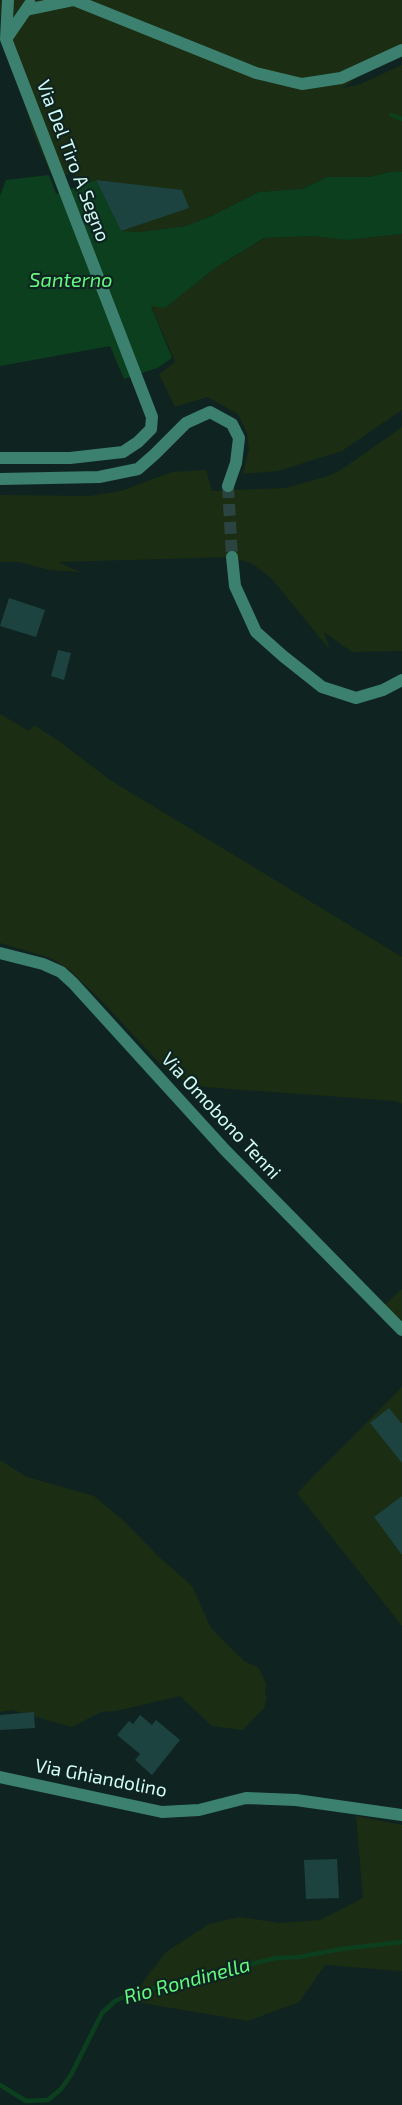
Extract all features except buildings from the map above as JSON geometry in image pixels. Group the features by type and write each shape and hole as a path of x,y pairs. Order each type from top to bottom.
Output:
{"street":[{"path":"6,39 29,5 74,0 256,73 302,84 341,78 402,50"},
{"name":"Via Del Tiro A Segno","path":"0,458 70,458 123,452 151,430 152,417 6,39 9,1"},
{"path":"0,479 99,477 138,469 186,423 210,412 232,424 239,438 236,463 228,486"},
{"path":"232,557 235,586 256,632 282,656 322,687 356,698 383,690 402,680"},
{"name":"Via Omobono Tenni","path":"0,953 43,964 61,972 73,983 225,1150 402,1330"},
{"name":"Via Ghiandolino","path":"0,1778 162,1812 200,1810 246,1798 296,1800 402,1815"}],"shaded area":[{"path":"0,0 402,0 402,51 373,65 343,88 358,85 402,65 402,172 395,171 369,177 327,177 302,189 259,192 214,215 186,226 141,232 121,231 96,180 80,185 73,173 60,176 50,172 33,132 6,39 1,31"},
{"path":"402,234 402,410 342,451 278,471 243,474 249,449 247,433 238,414 207,397 175,407 159,374 175,362 151,305 165,308 215,268 265,238 312,236 347,240"},
{"path":"402,427 402,651 352,652 324,632 330,650 272,579 253,564 232,557 58,562 80,572 50,570 19,562 0,562 0,495 89,496 121,491 172,472 206,470 212,491 286,488 328,476 341,470"},
{"path":"0,714 29,731 34,725 59,741 110,780 402,957 402,1104 396,1101 204,1087 184,1080 164,1068 100,999 67,968 51,958 0,943"},
{"path":"402,1289 402,1333 380,1309"},
{"path":"402,1387 402,1626 297,1493"},
{"path":"0,1460 27,1477 94,1496 123,1520 158,1556 192,1586 211,1628 244,1661 259,1668 266,1684 265,1695 267,1698 264,1708 248,1725 242,1730 212,1726 180,1696 116,1711 101,1712 72,1727 12,1710 0,1712"},
{"path":"356,1816 402,1825 402,1971 325,1965 299,2002 248,2021 124,2000 140,1986 166,1952 209,1924 240,1917 280,1923 320,1920 363,1898"}],"water":[{"name":"Santerno","path":"395,171 402,172 402,234 347,240 312,236 264,238 215,268 165,308 151,306 172,358 157,368 124,379 110,346 0,366 0,196 6,180 49,175 56,194 96,180 121,231 141,232 186,226 214,215 259,192 302,189 327,177 369,177"}],"waterway":[{"path":"392,115 402,119"},
{"name":"Rio Rondinella","path":"0,2085 26,2101 48,2100 61,2089 71,2075 102,2013 115,2001 132,1993 196,1980 276,1958 299,1957 341,1949 402,1942"}],"tunnel":[{"path":"228,486 232,557"}]}
